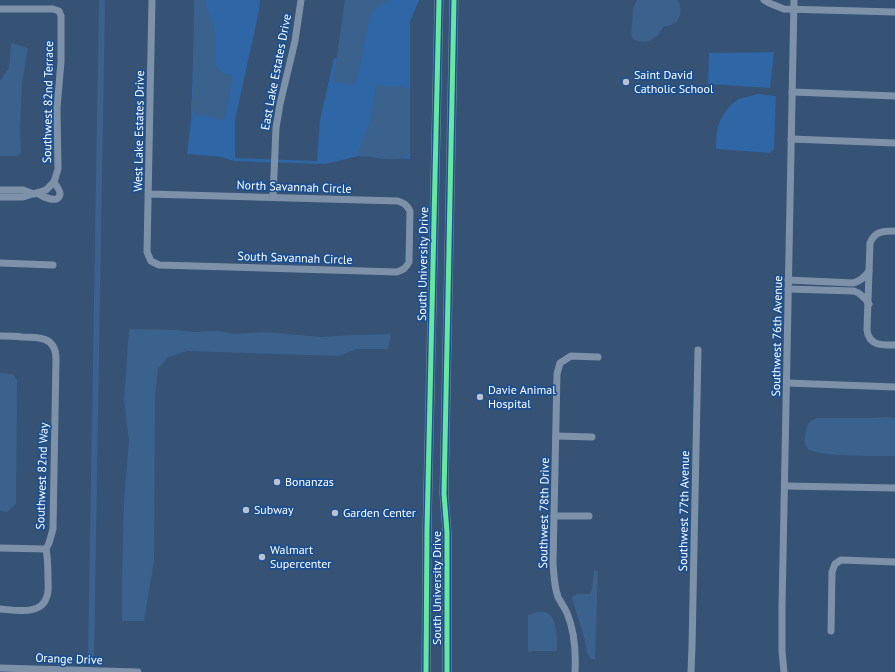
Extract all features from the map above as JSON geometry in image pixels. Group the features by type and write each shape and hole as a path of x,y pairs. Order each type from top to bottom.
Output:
{"main road":[{"name":"South University Drive","path":"426,672 427,530 439,0"},
{"name":"South University Drive","path":"447,672 447,532 444,494 454,0"},
{"path":"435,168 451,168"},
{"path":"432,301 448,302"}],"street":[{"name":"West Lake Estates Drive","path":"151,261 147,252 152,0"},
{"name":"East Lake Estates Drive","path":"273,197 276,128 280,104 295,41 301,0"},
{"path":"764,0 784,9 793,10 895,12"},
{"name":"Southwest 76th Avenue","path":"784,672 782,651 782,608 794,0"},
{"name":"Southwest 82nd Terrace","path":"0,9 53,9 59,11 61,16 61,54 57,108 58,169 54,182"},
{"path":"792,92 895,96"},
{"path":"791,139 895,143"},
{"path":"0,190 23,190 35,193 46,198 55,199 60,195 60,192 54,182 46,190 35,193 23,197 0,196"},
{"name":"North Savannah Circle","path":"148,194 398,201 408,206 410,211 410,236"},
{"path":"895,231 884,231 872,238 870,246 868,335 873,343 881,345 895,345"},
{"name":"South Savannah Circle","path":"151,261 159,265 397,272 403,270 409,262 410,236"},
{"path":"0,264 53,265"},
{"path":"788,280 853,283 864,278 869,271"},
{"path":"788,289 854,291 860,293 869,304"},
{"name":"Southwest 82nd Way","path":"0,336 40,338 46,340 53,346 56,359 53,529 46,549 47,596 42,604 33,610 0,609"},
{"name":"Southwest 77th Avenue","path":"691,672 698,350"},
{"name":"Southwest 78th Drive","path":"575,672 576,653 572,633 567,614 554,582 553,563 557,374 560,363 571,356 598,357"},
{"path":"787,383 895,386"},
{"path":"556,436 592,437"},
{"path":"785,486 895,488"},
{"path":"554,516 589,516"},
{"path":"0,548 46,549"},
{"path":"831,630 832,572 835,564 842,560 895,562"},
{"name":"Orange Drive","path":"0,668 40,671 138,672"}],"shaded area":[{"path":"194,0 206,0 215,32 216,66 223,73 231,75 233,79 225,118 221,120 208,116 195,116 191,106 193,95"},
{"path":"195,0 260,0 259,11 235,120 235,158 317,161 320,120 334,58 337,58 345,0 419,0 410,22 410,159 358,156 326,164 234,161 222,157 187,154 191,120"},
{"path":"345,0 390,0 375,8 369,21 358,73 354,84 335,83 334,77"},
{"path":"637,0 678,0 681,10 679,18 671,25 664,26 655,38 651,40 643,42 633,39 631,34 633,9"},
{"path":"11,43 28,48 22,83 20,129 21,153 17,156 0,156 0,81 9,68"},
{"path":"774,52 770,88 708,84 709,53"},
{"path":"377,83 384,86 399,86 409,89 409,154 399,159 385,159 359,155 358,152 370,122"},
{"path":"758,94 776,96 774,149 770,153 716,149 716,135 718,127 726,111 739,99"},
{"path":"129,329 197,332 217,331 234,334 265,332 320,337 391,334 388,349 356,349 339,356 187,351 167,358 158,369 155,396 154,561 144,621 122,621 124,499 129,441 124,400"},
{"path":"0,373 13,374 17,380 16,504 7,512 0,511"},
{"path":"817,418 895,418 895,456 850,456 814,452 808,449 805,445 806,428 810,421"},
{"path":"594,571 598,571 595,659 591,659 587,653 584,636 572,598 578,594 590,594"},
{"path":"538,612 545,612 549,614 555,623 557,651 532,651 529,653 528,615"}],"waterway":[{"path":"91,658 102,0"}],"cycle path":[{"path":"426,672 427,530 439,0"},
{"path":"447,672 447,532 444,494 454,0"}],"place":[{"name":"Saint David Catholic School","path":"626,82"},
{"name":"Davie Animal Hospital","path":"480,397"},
{"name":"Bonanzas","path":"277,482"},
{"name":"Subway","path":"246,510"},
{"name":"Garden Center","path":"335,513"},
{"name":"Walmart Supercenter","path":"262,557"}]}
